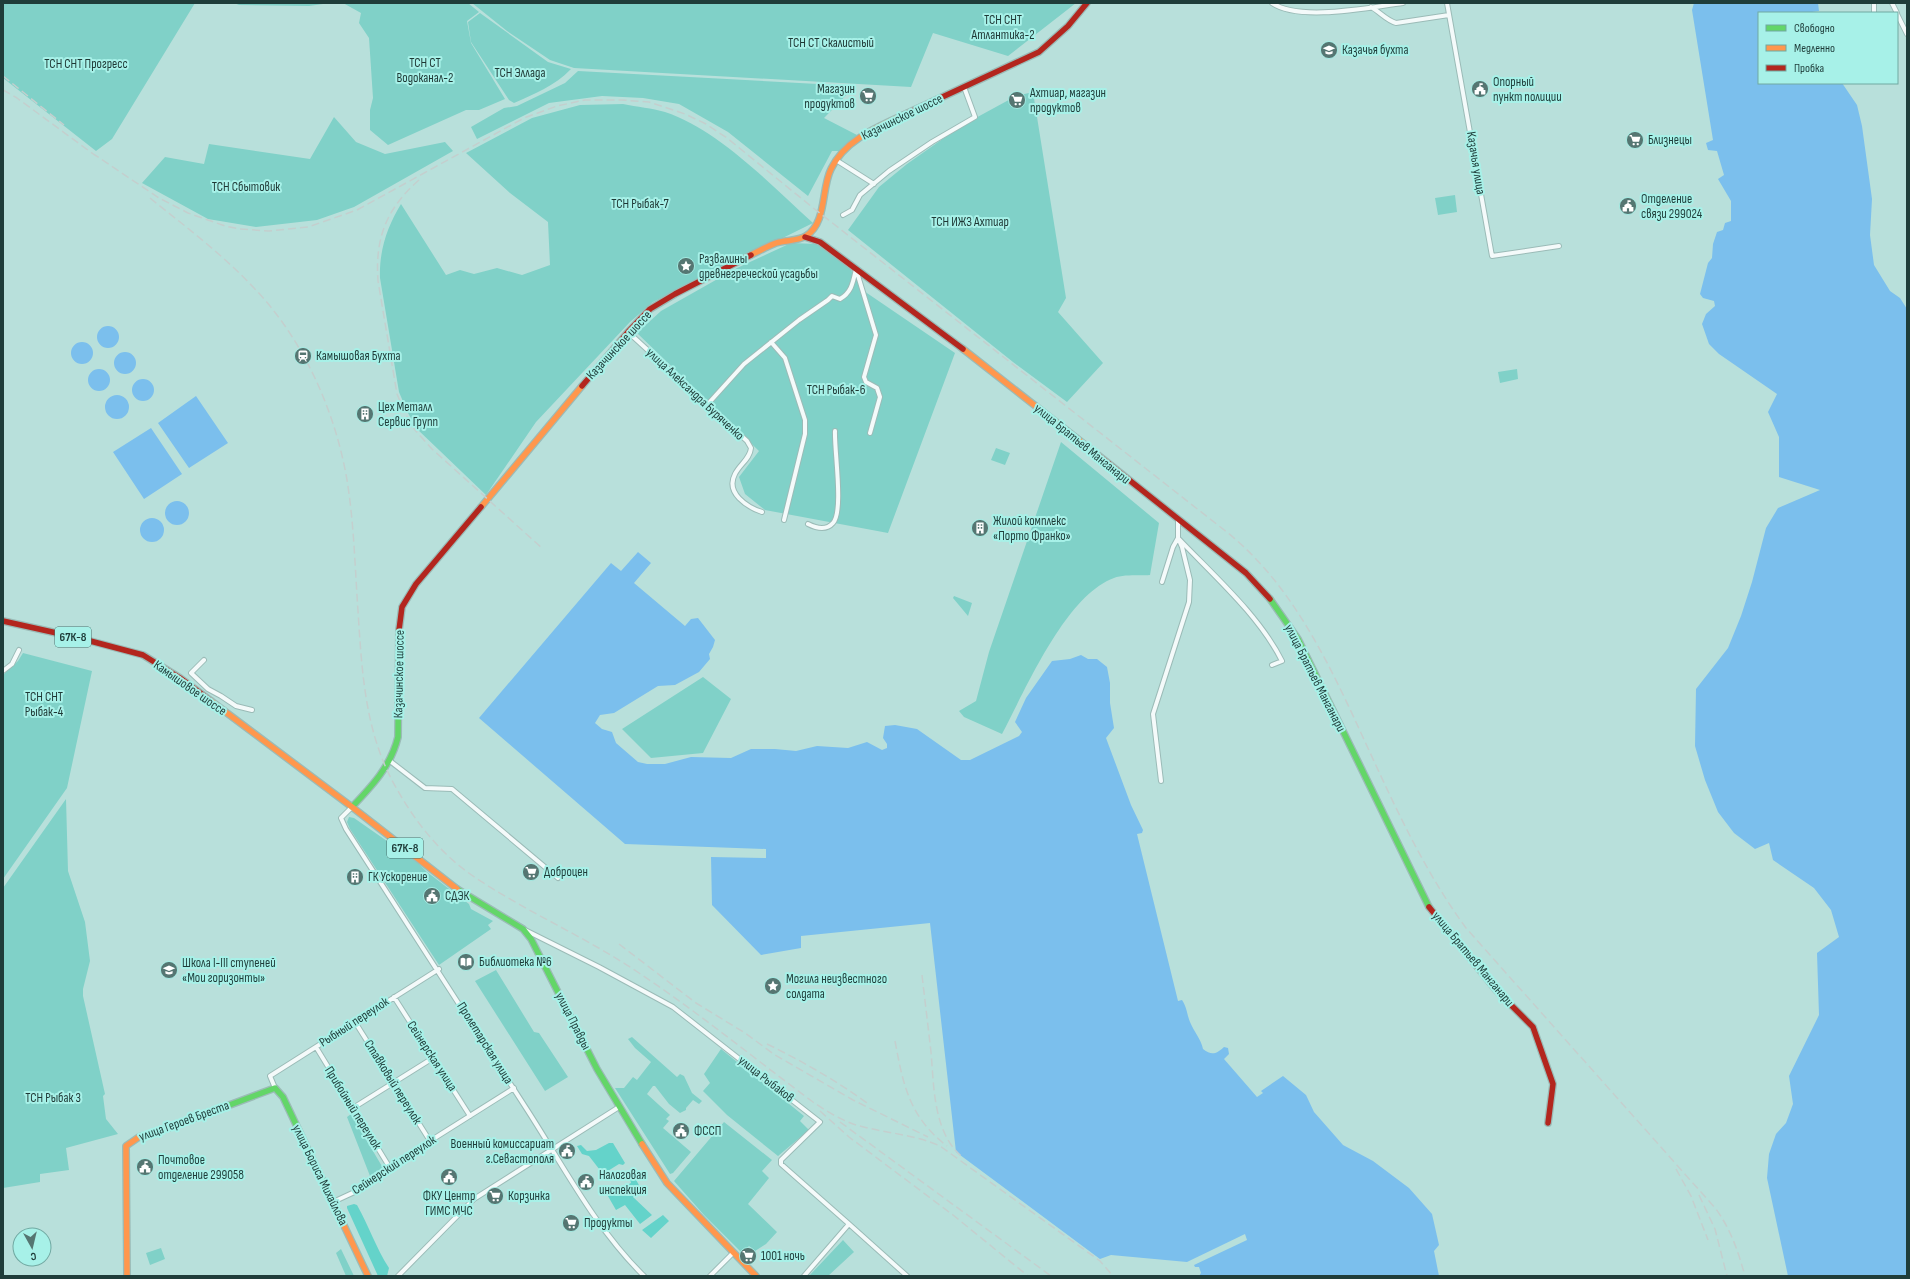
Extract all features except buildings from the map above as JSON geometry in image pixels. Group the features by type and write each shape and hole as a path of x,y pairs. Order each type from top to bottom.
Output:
{"main road":[{"name":"Казачинское шоссе","path":"352,807 390,761 396,750 398,737 398,634 402,607 416,584 440,554 628,332 650,309 675,294 776,243 805,236 814,228 818,220 826,184 836,160 850,144 865,134 1039,52 1068,26 1087,3"},
{"name":"улица Братьев Манганари","path":"805,236 820,242 992,371 1178,521 1246,573 1276,605 1298,639 1428,906 1496,990 1533,1027 1553,1084 1548,1123"},
{"name":"Камышовое шоссе","path":"3,621 142,655 180,678 352,807"},
{"name":"улица Правды","path":"352,807 458,890 523,929 532,939 597,1069 619,1108 667,1182 756,1276"},
{"name":"улица Бориса Михайлова","path":"275,1088 282,1097 368,1276"},
{"name":"улица Героев Бреста","path":"126,1276 126,1146 133,1139 145,1134 154,1134 275,1088"}],"street":[{"path":"1272,3 1280,8 1305,13 1403,3"},
{"name":"Казачья улица","path":"1447,3 1492,256 1559,246"},
{"path":"1892,3 1896,12"},
{"path":"1370,7 1381,12 1388,21 1396,23 1449,15"},
{"path":"1898,15 1907,34"},
{"path":"843,215 852,210 860,195 889,171 921,149 975,117 964,87"},
{"path":"836,160 874,184"},
{"path":"707,405 744,364 771,342 832,296 840,299 847,295 853,285 856,269"},
{"path":"856,269 876,335 864,377 866,382 877,388 880,397 870,433"},
{"name":"улица Александра Буряченко","path":"628,332 747,442 751,448 750,454 734,475 732,485 739,500 748,507 762,512"},
{"path":"771,342 785,358 805,420 805,434 784,520"},
{"path":"808,524 818,528 825,528 833,523 837,515 838,502 834,431"},
{"path":"1161,781 1153,714 1189,602 1190,580 1182,547 1178,538 1178,521"},
{"path":"1162,582 1173,547 1178,538"},
{"path":"1178,538 1272,641 1282,661 1272,666"},
{"path":"3,671 12,664 19,650"},
{"path":"204,660 191,673 208,690 221,696 236,706 252,710"},
{"path":"390,761 425,788 452,789 558,878"},
{"name":"Пролетарская улица","path":"352,807 341,818 346,829 438,969 592,1213 632,1264 644,1276"},
{"name":"улица Рыбаков","path":"523,929 599,967 673,1008 820,1122 781,1160 781,1164 849,1224"},
{"name":"Рыбный переулок","path":"270,1076 438,969"},
{"name":"Сейнерская улица","path":"394,997 470,1116"},
{"name":"Ставковый переулок","path":"355,1022 430,1141"},
{"name":"Прибойный переулок","path":"316,1047 390,1168"},
{"path":"353,1108 433,1058"},
{"name":"улица Бориса Михайлова","path":"270,1076 275,1088"},
{"name":"Сейнерский переулок","path":"333,1202 361,1189 430,1141 514,1088"},
{"path":"398,1276 474,1199 619,1108"},
{"path":"804,1276 849,1224 907,1276"},
{"path":"710,1276 734,1253"}],"green space":[{"name":"ТСН СНТ Прогресс","path":"3,3 195,3 112,139 96,151 3,78"},
{"path":"234,3 330,3 309,6 239,5"},
{"name":"ТСН СТ Водоканал-2","path":"343,3 468,3 479,12 467,21 471,43 505,99 479,110 466,110 388,145 370,130 370,110 373,98 369,38 359,23 361,13"},
{"name":"ТСН СТ Скалистый","path":"472,3 1076,3 1008,56 933,33 911,87 574,68 550,60 507,31"},
{"name":"ТСН Эллада","path":"480,13 548,62 571,69 551,85 537,93 514,103 509,100 471,42 468,22"},
{"path":"578,71 855,86 824,118 857,135 841,151 832,151 808,196 728,132 679,104 643,98 602,96 549,103 477,139 471,127 504,108 517,106 565,83"},
{"name":"ТСН ИЖЗ Ахтиар","path":"1033,92 1066,298 1058,312 1103,363 1067,402 1013,362 848,230 879,187 907,164 961,126 1016,96"},
{"name":"ТСН Рыбак-7","path":"623,104 665,112 685,120 705,132 744,160 813,223 653,302 630,322 536,422 486,495 416,428 399,392 380,278 381,258 388,230 401,204 446,275 460,270 474,274 497,268 522,275 550,265 548,222 510,193 466,153 532,118 580,105"},
{"name":"ТСН Сбытовик","path":"334,117 356,142 385,154 445,142 453,151 354,207 317,220 256,227 208,219 142,183 165,157 204,164 209,144 310,159"},
{"path":"1455,195 1457,212 1438,215 1435,198"},
{"name":"ТСН Рыбак-6","path":"791,243 817,244 849,266 861,289 955,353 888,533 765,510 745,494 739,477 759,451 637,333 661,311 737,268"},
{"path":"1517,369 1518,379 1500,383 1498,372"},
{"path":"1061,442 1159,523 1150,575 1114,578 1096,588 1079,604 1063,623 1049,646 1002,734 964,717 959,711 976,701 989,652"},
{"path":"996,448 1010,453 1005,465 991,460"},
{"path":"954,596 972,603 968,616 953,598"},
{"name":"ТСН СНТ Рыбак-4","path":"23,653 92,671 67,788 3,879 3,675 18,661"},
{"path":"703,677 731,699 703,753 651,758 622,729"},
{"name":"ТСН Рыбак 3","path":"66,799 68,871 85,922 90,961 83,989 83,996 105,1094 103,1096 106,1119 118,1134 66,1148 69,1170 40,1174 40,1182 3,1188 3,888"},
{"path":"349,817 354,818 417,862 427,872 469,904 471,909 493,921 488,925 491,929 439,965 350,829 347,822"},
{"path":"496,970 534,1032 539,1033 568,1077 545,1091 475,981"},
{"path":"632,1037 677,1077 680,1074 684,1076 692,1093 702,1101 699,1104 693,1100 686,1110 680,1113 669,1104 655,1086 653,1086 647,1094 670,1115 666,1119 669,1121 663,1128 691,1152 673,1173 670,1174 615,1088 624,1088 633,1077 637,1080 651,1062 635,1048 628,1039"},
{"path":"721,1049 804,1116 800,1121 809,1130 778,1156 727,1115 703,1091 710,1083 704,1074"},
{"path":"351,1114 383,1168 370,1176 347,1117"},
{"path":"724,1122 772,1160 762,1171 769,1178 748,1204 777,1232 766,1244 755,1251 749,1246 742,1253 704,1215 674,1181"},
{"path":"843,1240 854,1252 828,1276 809,1276"},
{"path":"161,1248 165,1259 150,1265 146,1253"},
{"path":"341,1249 354,1276 346,1276 336,1253"}],"shaded area":[{"path":"1694,3 1818,3 1819,11 1758,12 1758,84 1843,84 1857,105 1862,126 1872,199 1870,235 1874,265 1890,291 1900,298 1907,309 1907,1276 1788,1276 1767,1178 1769,1154 1776,1134 1786,1123 1793,1104 1789,1076 1819,1015 1817,953 1839,937 1831,910 1814,888 1773,860 1769,843 1755,849 1734,833 1718,812 1705,780 1695,746 1696,689 1728,648 1741,616 1752,582 1766,528 1778,508 1820,490 1779,477 1779,437 1768,412 1777,394 1719,354 1709,344 1702,324 1706,314 1715,306 1714,301 1703,298 1700,294 1708,263 1712,258 1713,244 1717,232 1723,230 1725,223 1731,221 1731,201 1718,179 1724,175 1717,151 1708,150 1706,143 1713,140 1692,10"},
{"path":"108,326 116,329 119,337 116,345 108,348 100,345 97,337 100,329"},
{"path":"82,342 90,345 93,353 90,361 82,364 74,361 71,353 74,345"},
{"path":"125,352 133,355 136,363 133,371 125,374 117,371 114,363 117,355"},
{"path":"99,369 107,372 110,380 107,388 99,391 91,388 88,380 91,372"},
{"path":"143,379 151,382 154,390 151,398 143,401 135,398 132,390 135,382"},
{"path":"117,395 125,399 129,407 125,415 117,419 109,415 105,407 109,399"},
{"path":"196,396 228,443 189,468 158,423"},
{"path":"151,428 182,474 144,499 113,452"},
{"path":"177,501 186,504 189,513 186,522 177,525 168,522 165,513 168,504"},
{"path":"152,518 157,519 163,525 163,535 157,541 152,542 147,541 141,535 140,530 141,525 147,519"},
{"path":"638,552 651,563 634,583 685,626 691,619 698,618 715,640 709,654 710,659 699,672 675,685 658,686 614,713 600,715 595,723 602,729 612,732 616,743 638,762 647,764 665,764 691,757 731,758 751,749 796,751 817,746 848,748 867,742 882,750 887,748 887,744 883,738 885,726 895,725 917,729 961,760 970,760 1019,736 1022,732 1015,722 1026,698 1052,661 1070,659 1081,655 1088,659 1097,659 1107,667 1114,728 1106,738 1131,805 1143,830 1142,833 1137,834 1178,1001 1182,1000 1184,1003 1190,1022 1201,1042 1203,1049 1209,1053 1214,1053 1224,1047 1228,1048 1229,1054 1224,1059 1257,1097 1263,1093 1261,1091 1283,1076 1306,1095 1314,1112 1343,1145 1373,1161 1409,1188 1432,1214 1439,1245 1434,1251 1439,1276 1199,1276 1201,1273 1199,1267 1195,1267 1194,1265 1247,1240 1245,1234 1187,1262 1111,1255 1100,1259 956,1152 930,923 801,936 801,948 761,955 712,905 711,857 766,858 766,849 625,844 479,718 611,563 621,571"},
{"path":"609,1143 613,1143 625,1163 623,1165 619,1164 603,1174 589,1156 582,1154 577,1146 581,1145 587,1151 596,1150"},
{"path":"633,1174 641,1189 633,1197 652,1215 640,1224 625,1205 616,1210 605,1191 610,1186 615,1191 631,1183 629,1175"},
{"path":"354,1204 357,1205 380,1253 389,1268 387,1276 378,1276 347,1208 347,1206"},
{"path":"663,1215 669,1221 651,1238 642,1230"}],"railway":[{"path":"3,76 64,125"},
{"path":"3,90 17,98 96,156"},
{"path":"92,153 159,198 188,213 225,226 240,229 269,231 308,227 357,210 524,118 557,106 585,100 649,102 685,114 706,124 727,138 812,207 1228,533 1250,553 1271,576 1306,625 1321,652 1409,833 1435,882 1450,905 1466,928 1716,1209 1734,1241 1745,1276"},
{"path":"419,180 398,202 391,213 385,225 378,251 378,281 397,394 405,413 415,430 432,449 543,549"},
{"path":"150,198 217,252 272,308 302,353 325,402 342,454 347,480 353,529 361,658 367,704 372,726 378,748 398,791 413,815 431,838 462,868 473,876 639,973 727,1036 823,1109 856,1125 909,1136 940,1146 1100,1261 1113,1276"},
{"path":"619,944 696,1003 745,1033 775,1055 853,1100 928,1137"},
{"path":"922,975 934,1093 940,1121 952,1146 961,1156"},
{"path":"895,1041 901,1071 910,1099 924,1123 934,1135 947,1146"},
{"path":"767,1044 818,1071 867,1103"},
{"path":"820,1111 849,1137 953,1215 1028,1276"},
{"path":"840,1122 1051,1276"},
{"path":"1676,1169 1691,1196 1708,1240"},
{"path":"1699,1195 1715,1229 1727,1276"}],"traffic: fast":[{"path":"1270,599 1298,639 1429,907"},
{"path":"352,807 386,766 398,737 399,630"},
{"path":"457,889 523,929 531,939 597,1069 642,1144"},
{"path":"152,1134 275,1088 283,1097 328,1192"}],"traffic: slow":[{"path":"751,255 776,243 803,238 813,230 821,214 831,169 845,149 864,135 908,113"},
{"path":"963,349 1094,452"},
{"path":"481,507 582,386"},
{"path":"211,701 352,807 457,889"},
{"path":"127,1276 126,1146 139,1137 152,1134"},
{"path":"642,1144 667,1183 756,1276"},
{"path":"328,1192 368,1276"}],"traffic: jam":[{"path":"908,113 1039,52 1068,26 1087,3"},
{"path":"805,237 820,242 963,349"},
{"path":"582,386 628,332 650,309 675,294 751,255"},
{"path":"1094,452 1246,573 1270,599"},
{"path":"399,630 402,607 416,584 481,507"},
{"path":"3,621 79,638 143,655 180,678 211,701"},
{"path":"1429,907 1496,990 1533,1027 1553,1084 1548,1123"}],"place":[{"name":"Казачья бухта","path":"1329,50"},
{"name":"Опорный пункт полиции","path":"1480,89"},
{"name":"Магазин продуктов","path":"868,96"},
{"name":"Ахтиар, магазин продуктов","path":"1017,100"},
{"name":"Близнецы","path":"1635,140"},
{"name":"Отделение связи 299024","path":"1628,206"},
{"name":"Развалины древнегреческой усадьбы","path":"686,266"},
{"name":"Камышовая Бухта","path":"303,356"},
{"name":"Цех Металл Сервис Групп","path":"365,414"},
{"name":"Жилой комплекс «Порто Франко»","path":"980,528"},
{"name":"Доброцен","path":"531,872"},
{"name":"ГК Ускорение","path":"355,877"},
{"name":"СДЭК","path":"432,896"},
{"name":"Библиотека №6","path":"466,962"},
{"name":"Школа I-III ступеней «Мои горизонты»","path":"169,970"},
{"name":"Могила неизвестного солдата","path":"773,986"},
{"name":"ФССП","path":"681,1131"},
{"name":"Военный комиссариат г.Севастополя","path":"567,1151"},
{"name":"Почтовое отделение 299058","path":"145,1167"},
{"name":"ФКУ Центр ГИМС МЧС","path":"449,1177"},
{"name":"Налоговая инспекция","path":"586,1182"},
{"name":"Корзинка","path":"495,1196"},
{"name":"Продукты","path":"571,1223"},
{"name":"1001 ночь","path":"748,1256"}],"park label":[{"name":"ТСН СНТ Атлантика-2","path":"1003,28"}]}
